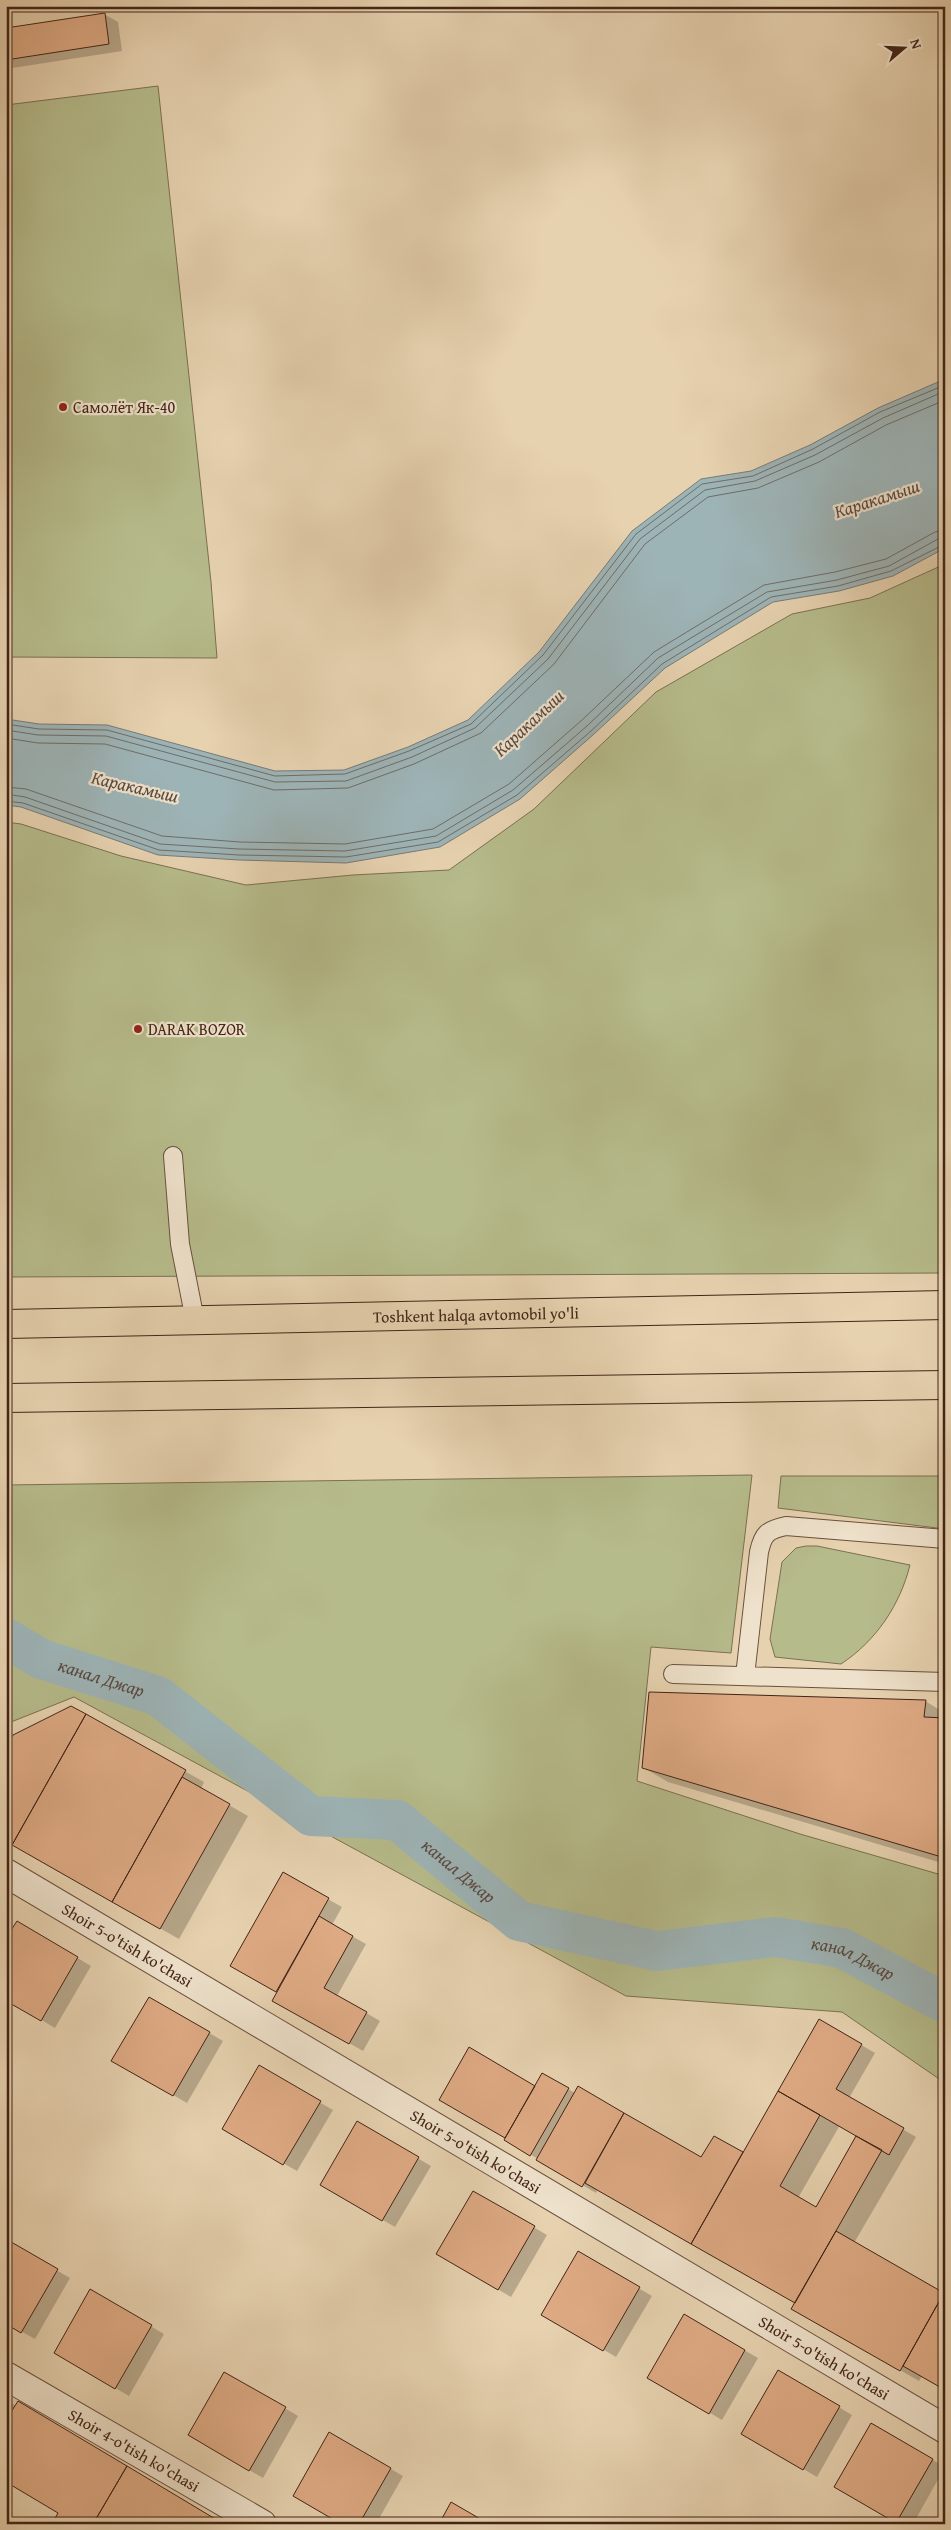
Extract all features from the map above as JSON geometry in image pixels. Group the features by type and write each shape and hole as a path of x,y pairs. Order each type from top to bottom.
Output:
{"highway":[{"name":"Toshkent halqa avtomobil yo'li","path":"6,1324 945,1306"},
{"path":"6,1398 945,1385"}],"street":[{"name":"Shoir 5-o'tish ko'chasi","path":"6,1873 945,2429"},
{"name":"Shoir 4-o'tish ko'chasi","path":"6,2376 262,2524"}],"lane":[{"path":"173,1156 180,1244 194,1320"},
{"path":"746,1676 759,1552 762,1538 773,1529 786,1526 945,1540"},
{"path":"673,1674 945,1682"}],"green space":[{"path":"158,86 211,582 217,658 6,657 6,105"},
{"path":"945,564 945,1273 6,1277 6,822 21,824 121,856 246,885 353,875 449,870 534,809 656,692 792,614 870,598"},
{"path":"752,1475 731,1653 651,1647 637,1781 800,1834 945,1876 945,2083 842,2012 626,1996 74,1697 6,1724 6,1485"},
{"path":"781,1476 945,1476 945,1529 778,1508"},
{"path":"817,1546 910,1565 900,1594 885,1621 854,1655 841,1664 775,1657 770,1639 782,1562 796,1548"}],"water":[{"name":"Каракамыш","path":"945,379 945,548 893,576 839,591 773,602 665,668 520,799 440,847 346,863 239,860 158,855 21,807 6,805 6,719 39,724 107,725 275,771 344,770 408,747 468,720 539,652 632,531 701,479 751,471 810,445 878,408"}],"building":[{"path":"105,13 109,44 6,60 6,28"},
{"path":"649,1692 926,1700 924,1717 945,1718 945,1858 642,1768"},
{"path":"71,1706 86,1714 12,1845 6,1842 6,1746 13,1735"},
{"path":"86,1714 186,1770 112,1902 12,1845"},
{"path":"182,1777 230,1804 160,1929 112,1902"},
{"path":"283,1872 329,1898 276,1992 230,1966"},
{"path":"319,1916 353,1936 324,1988 367,2012 349,2044 272,2001"},
{"path":"17,1921 78,1957 41,2021 6,2001 6,1938"},
{"path":"149,1997 210,2032 173,2096 111,2061"},
{"path":"819,2019 862,2044 836,2089 904,2128 889,2155 778,2091"},
{"path":"469,2047 535,2086 505,2138 439,2100"},
{"path":"259,2065 321,2101 283,2165 222,2129"},
{"path":"542,2073 569,2088 530,2156 504,2140"},
{"path":"578,2086 624,2113 582,2187 536,2160"},
{"path":"778,2091 820,2115 780,2186 816,2207 856,2136 882,2150 795,2303 691,2244"},
{"path":"624,2113 701,2157 714,2136 743,2152 691,2244 585,2183"},
{"path":"357,2121 419,2157 382,2221 320,2185"},
{"path":"473,2191 535,2226 498,2290 436,2254"},
{"path":"836,2231 944,2293 900,2371 791,2309"},
{"path":"6,2239 58,2269 21,2333 6,2324"},
{"path":"578,2251 640,2287 603,2351 541,2315"},
{"path":"90,2289 152,2325 115,2389 54,2353"},
{"path":"941,2298 945,2300 945,2390 903,2366"},
{"path":"684,2314 745,2350 709,2414 647,2378"},
{"path":"778,2370 840,2406 803,2470 741,2434"},
{"path":"224,2372 286,2407 249,2471 188,2435"},
{"path":"18,2401 127,2466 93,2524 52,2524 58,2513 6,2482 6,2420"},
{"path":"871,2423 933,2459 896,2523 834,2487"},
{"path":"329,2432 391,2468 359,2524 341,2524 293,2496"},
{"path":"127,2466 222,2523 222,2524 93,2524"},
{"path":"451,2502 489,2524 439,2524"}],"waterway":[{"name":"канал Джар","path":"6,1638 41,1659 158,1696 311,1816 397,1820 519,1921 657,1951 775,1937 842,1948 945,2003"}],"place":[{"name":"Самолёт Як-40","path":"63,407"},
{"name":"DARAK BOZOR","path":"138,1029"}]}
